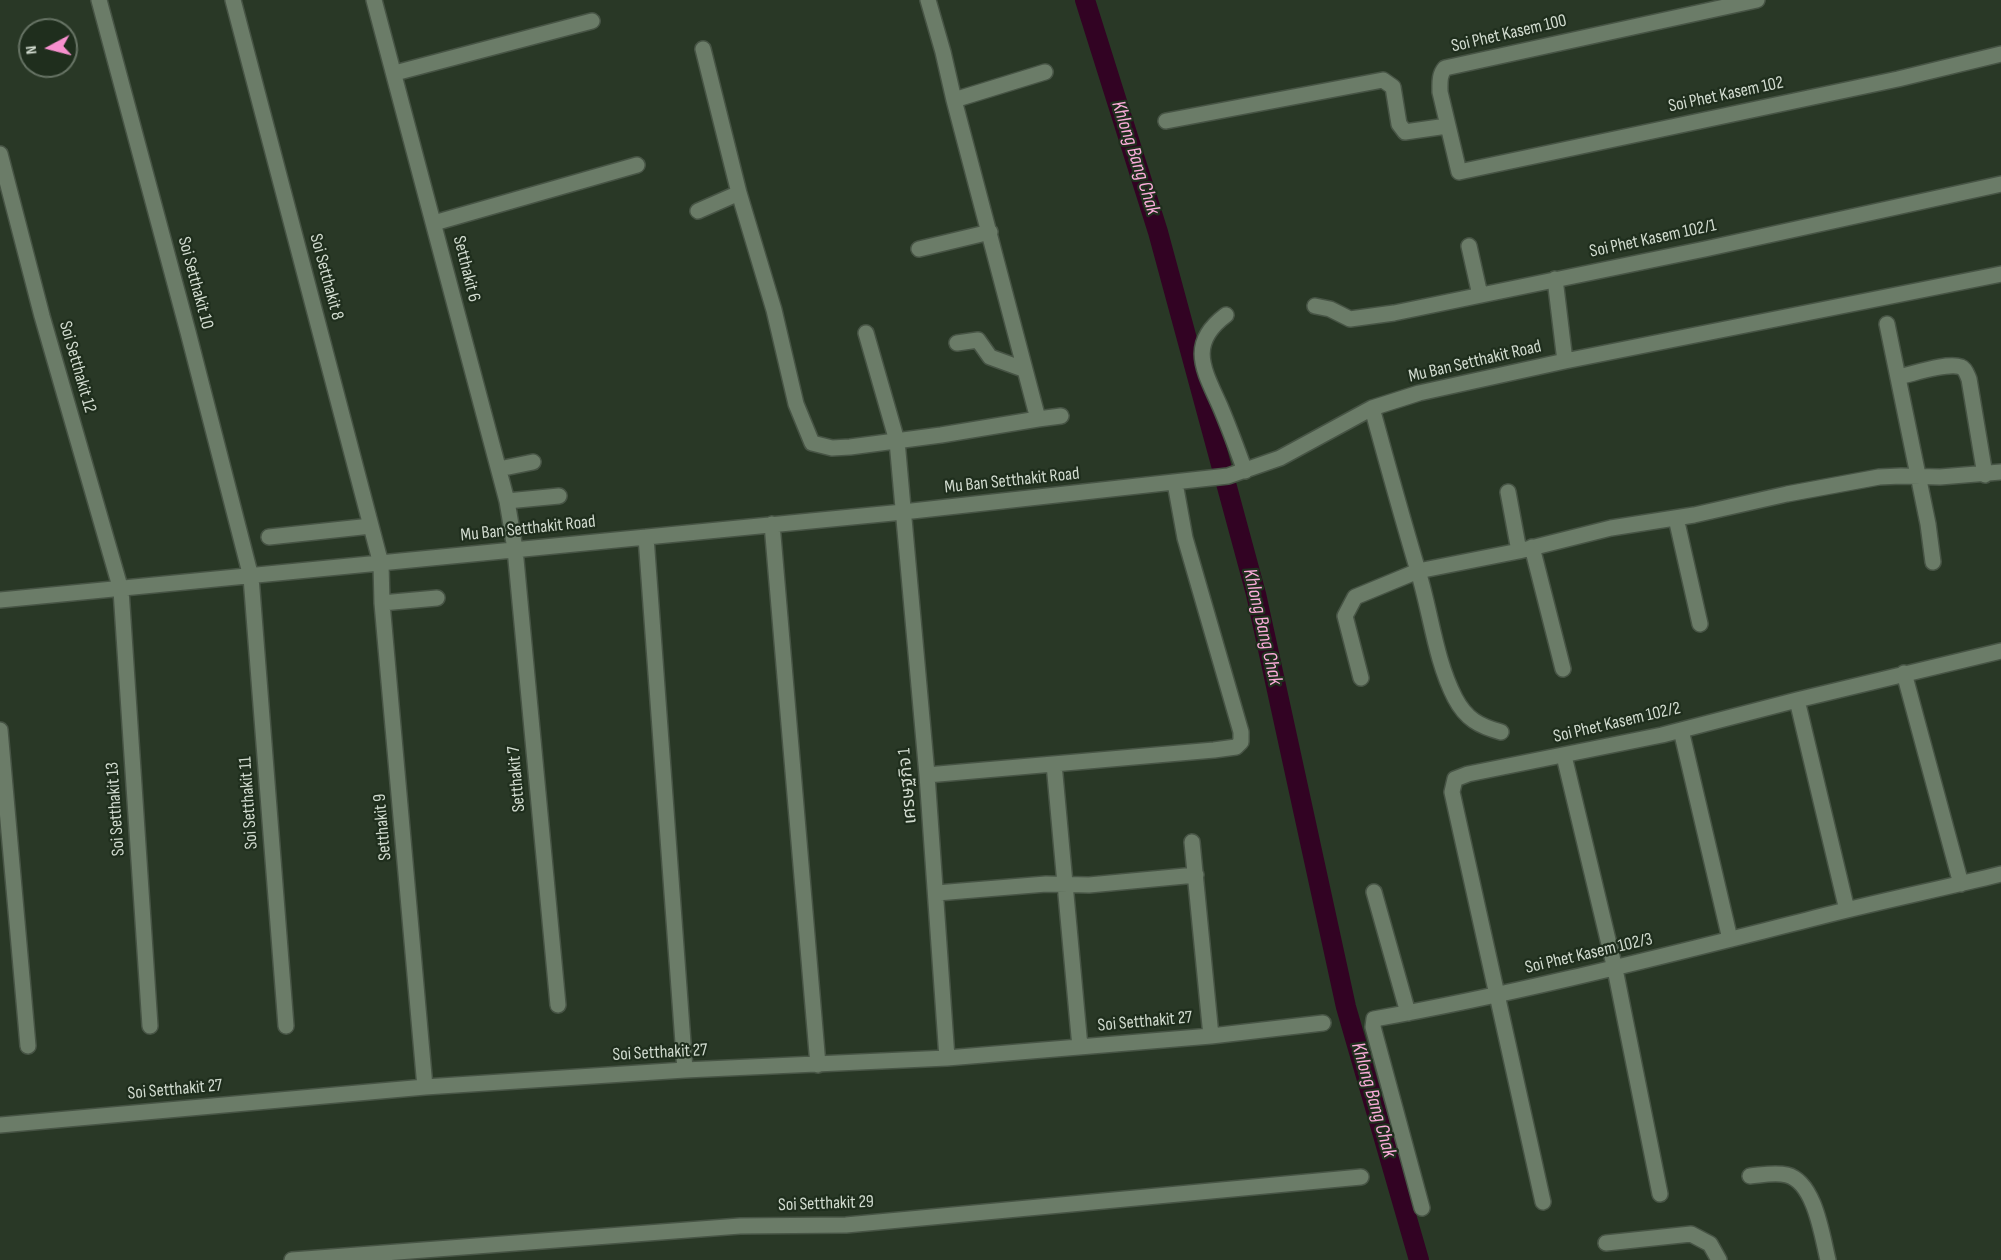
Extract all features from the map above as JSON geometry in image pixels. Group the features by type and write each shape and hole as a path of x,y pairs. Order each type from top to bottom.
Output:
{"street":[{"name":"Soi Setthakit 10","path":"99,0 251,577"},
{"name":"Soi Setthakit 8","path":"233,0 381,564"},
{"name":"Setthakit 6","path":"374,0 499,469 515,549"},
{"path":"927,0 943,52 1023,369 1038,419"},
{"name":"Soi Phet Kasem 100","path":"1460,172 1440,92 1440,79 1445,68 1757,0"},
{"path":"394,73 592,21"},
{"path":"703,50 739,194 774,310 795,404 812,443 832,448 897,441 1060,416"},
{"name":"Soi Phet Kasem 102","path":"1460,172 1898,79 2001,54"},
{"path":"954,100 1045,72"},
{"path":"1166,121 1383,81 1393,87 1399,123 1405,132 1447,126"},
{"name":"Soi Setthakit 12","path":"0,154 42,316 121,590"},
{"path":"434,223 637,165"},
{"name":"Soi Phet Kasem 102/1","path":"1315,306 1330,309 1350,320 1360,319 1705,249 2001,184"},
{"path":"698,210 739,194"},
{"path":"919,249 990,232"},
{"path":"1469,246 1480,295"},
{"name":"Mu Ban Setthakit Road","path":"0,600 903,512 1228,476 1280,458 1372,408 1419,393 1565,361 2001,274"},
{"path":"1555,279 1565,361"},
{"path":"1226,315 1208,330 1202,354 1204,374 1219,404 1245,471"},
{"path":"1887,324 1933,562"},
{"name":"เศรษฐกิจ 1","path":"866,333 897,441 937,894 947,1058"},
{"path":"957,343 978,340 990,357 1023,369"},
{"path":"1898,377 1950,366 1960,367 1966,372 1985,475"},
{"path":"1372,408 1441,662 1456,699 1468,717 1480,726 1501,732"},
{"path":"499,469 532,462"},
{"path":"1361,678 1345,616 1355,597 1418,571 1526,549 1611,528 1676,518 1867,479 1985,475 2001,472"},
{"path":"927,775 1214,750 1236,747 1241,742 1241,732 1185,538 1176,483"},
{"path":"1508,492 1563,669"},
{"path":"507,501 559,496"},
{"path":"1676,518 1700,624"},
{"path":"772,524 818,1065"},
{"path":"269,537 371,526"},
{"path":"646,537 685,1070"},
{"name":"Setthakit 7","path":"515,549 558,1005"},
{"name":"Setthakit 9","path":"381,564 382,603 426,1088"},
{"name":"Soi Setthakit 11","path":"251,577 286,1026"},
{"name":"Soi Setthakit 13","path":"121,590 150,1026"},
{"path":"382,603 437,597"},
{"name":"Soi Phet Kasem 102/2","path":"1496,995 1452,792 1455,779 1468,774 1681,730 1904,673 2001,651"},
{"path":"1904,673 1961,884"},
{"path":"1797,700 1846,910"},
{"path":"0,730 28,1046"},
{"path":"1681,730 1730,939"},
{"path":"1564,756 1615,969 1660,1194"},
{"path":"1054,764 1080,1047"},
{"path":"1192,842 1211,1036"},
{"name":"Soi Phet Kasem 102/3","path":"1422,1208 1373,1027 1374,1019 1615,969 1846,910 2001,874"},
{"path":"937,894 1046,884 1089,885 1196,875"},
{"path":"1374,891 1408,1013"},
{"path":"1496,995 1543,1202"},
{"name":"Soi Setthakit 27","path":"0,1125 426,1088 685,1070 947,1058 1211,1036 1323,1023"},
{"path":"1750,1176 1774,1173 1788,1175 1797,1179 1806,1188 1814,1206 1828,1260"},
{"name":"Soi Setthakit 29","path":"292,1260 740,1226 846,1225 1360,1177"},
{"path":"1606,1243 1691,1234 1710,1244 1719,1260"}],"waterway":[{"name":"Khlong Bang Chak","path":"1085,0 1158,232 1256,594 1346,1007 1419,1260"}]}
